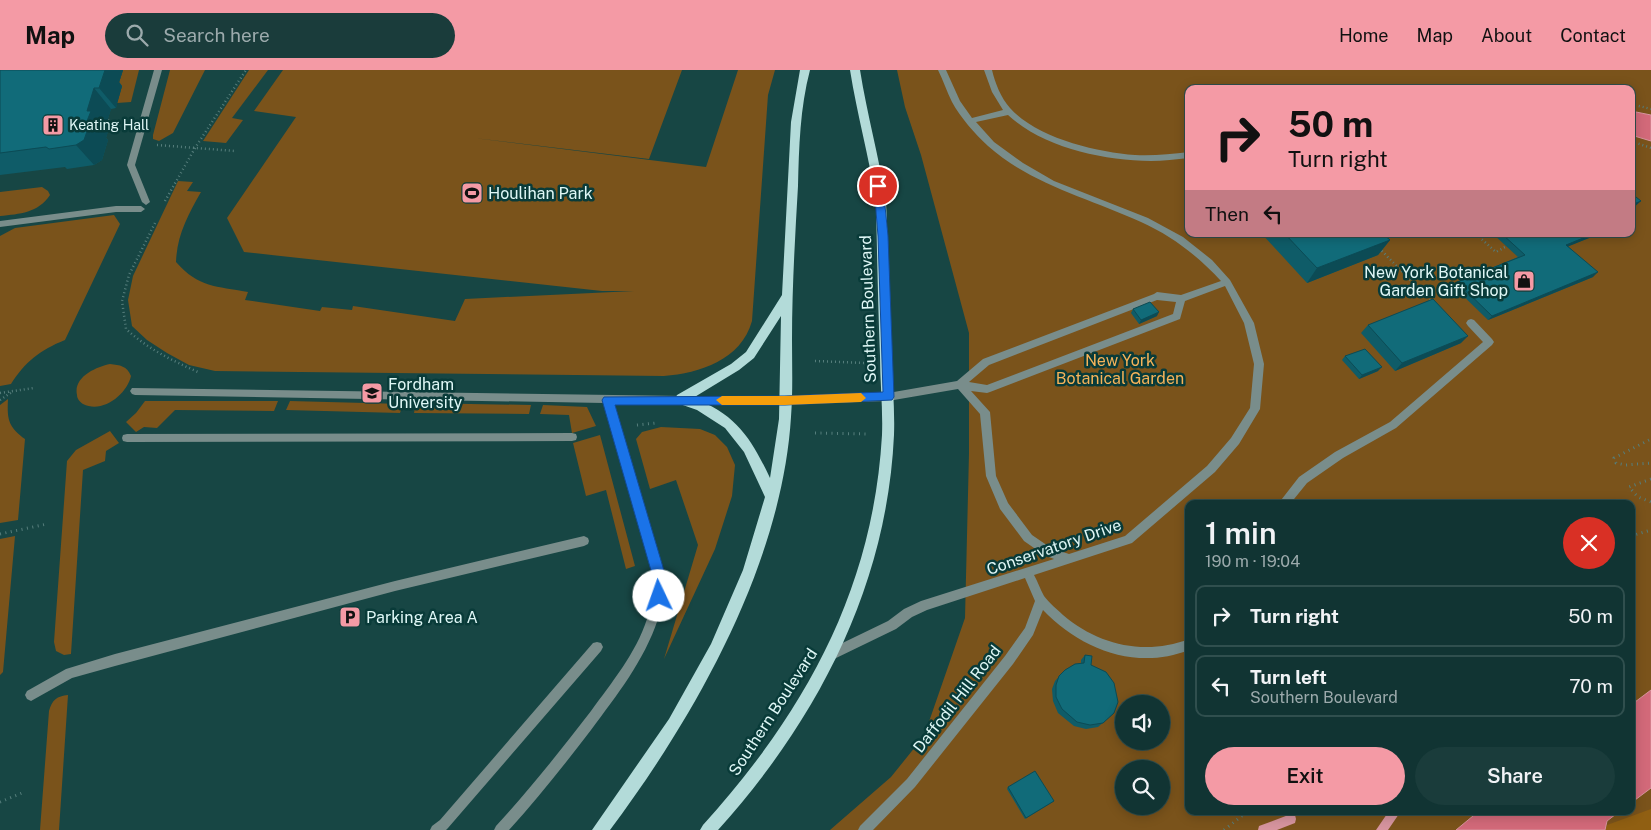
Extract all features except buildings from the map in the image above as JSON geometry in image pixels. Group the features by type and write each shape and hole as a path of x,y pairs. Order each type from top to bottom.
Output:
{"main road":[{"path":"600,830 653,759 709,661 733,613 749,573 772,498 784,430 787,297 797,117 800,89 805,70"},
{"name":"Southern Boulevard","path":"708,830 735,801 775,747 813,689 832,654 865,570 874,532 886,464 888,397 881,201 876,170 861,110 855,70"},
{"path":"681,400 729,371 750,355 787,297"},
{"path":"681,400 700,405 738,432 750,450 772,498"}],"lane":[{"path":"0,224 144,205 131,165 158,70"},
{"name":"Conservatory Drive","path":"832,654 892,625 908,613 925,605 1128,540 1211,469 1235,440 1255,409 1259,364 1249,323 1227,282 1209,262 1180,239 1145,220 1051,184 1020,165 991,144 970,121 956,102 942,70"},
{"path":"988,70 997,95 1009,112 1038,133 1090,152 1149,158 1185,155"},
{"path":"970,121 1009,112"},
{"path":"960,385 986,362 1003,355 1157,296 1181,299 1227,282"},
{"path":"135,391 608,400 785,401 888,397 960,385 987,389 1177,316 1181,299"},
{"path":"1286,500 1302,480 1339,455 1393,425 1490,342 1471,323"},
{"path":"960,385 985,412 991,476 1004,506 1028,538 1048,552 1070,559"},
{"path":"500,830 574,743 632,663 653,619 659,596 658,574 608,400"},
{"path":"126,438 572,437"},
{"path":"31,695 70,673 115,660 395,586 584,542"},
{"path":"1028,573 1041,601 1059,621 1094,643 1118,650 1148,652 1185,646"},
{"name":"Daffodil Hill Road","path":"864,830 911,783 1009,660 1029,631 1041,601"},
{"path":"436,830 444,824 597,647"}],"path":[{"path":"163,206 195,148 246,70"},
{"path":"1635,105 1651,109"},
{"path":"108,120 157,144 235,151"},
{"path":"1635,142 1651,148"},
{"path":"158,215 129,275 122,301 126,329 144,345 163,357 202,374"},
{"path":"1479,237 1496,252 1507,246"},
{"path":"1377,247 1437,306"},
{"path":"815,361 873,363"},
{"path":"0,393 34,388"},
{"path":"0,400 12,391"},
{"path":"816,433 870,434"},
{"path":"1649,440 1614,458 1616,463 1626,465 1651,463"},
{"path":"1651,479 1628,487 1638,497 1651,502"},
{"path":"0,534 47,524"},
{"path":"1635,535 1651,530"},
{"path":"0,802 22,793"},
{"path":"1224,830 1242,815"}],"green space":[{"path":"123,70 139,70 131,102 117,103 122,86 118,86"},
{"path":"170,70 205,70 173,133 159,141 153,139 153,135"},
{"path":"249,70 268,70 232,118 243,120 226,143 203,141"},
{"path":"283,70 682,70 649,159 474,138 706,167 738,70 775,70 768,95 752,321 747,334 739,346 717,362 691,372 664,376 215,371 189,365 167,353 147,340 132,326 128,300 133,276 178,181 193,182 187,191 201,192 181,234 176,262 192,277 209,285 248,292 245,300 320,311 322,307 352,310 353,306 455,321 465,299 634,291 602,291 244,252 227,218 296,117 254,111"},
{"name":"New York Botanical Garden","path":"897,70 1651,70 1651,830 830,830 891,777 924,736 965,618 969,453 969,333 921,155 905,107"},
{"path":"42,187 50,195 40,206 28,212 0,216 0,192"},
{"path":"114,215 120,224 65,340 48,348 34,358 22,369 11,384 0,386 0,236 15,228"},
{"path":"110,364 123,367 131,376 125,389 106,404 91,406 83,404 77,396 78,383 92,370"},
{"path":"8,399 8,417 10,422 15,430 25,439 18,520 0,523 0,405"},
{"path":"145,401 278,401 274,411 175,410 157,428 144,427 136,432 126,422"},
{"path":"290,401 403,404 400,413 286,410"},
{"path":"416,403 531,405 529,414 414,413"},
{"path":"543,405 587,407 596,426 572,433 569,415 540,414"},
{"path":"661,427 700,429 715,435 727,447 735,465 732,496 715,549 664,659 698,545 676,480 650,489 636,439 642,432"},
{"path":"110,431 119,443 106,451 105,461 83,470 71,654 64,655 56,651 54,642 67,461 76,450"},
{"path":"600,435 635,566 626,569 606,490 586,496 573,443"},
{"path":"15,536 3,672 0,675 0,539"},
{"path":"68,695 59,830 40,830 49,711 56,699"}],"shaded area":[{"path":"1635,112 1651,115 1651,141 1635,136"},
{"path":"1651,690 1651,788 1635,800 1635,702"},
{"path":"1651,809 1651,830 1605,830 1607,825"},
{"path":"1474,815 1615,815 1607,821 1605,830 1456,830"}],"waterway":[{"path":"1381,830 1393,815"},
{"path":"1263,830 1291,819"}],"slow traffic":[{"path":"722,400 785,401 861,398"}],"place":[{"name":"Keating Hall","path":"53,125"},
{"name":"Houlihan Park","path":"472,193"},
{"name":"New York Botanical Garden Gift Shop","path":"1524,281"},
{"name":"Fordham University","path":"372,393"},
{"name":"Parking Area A","path":"350,617"}],"route":[{"path":"659,596 658,574 608,400 785,401 888,397 883,236 878,186"}]}
